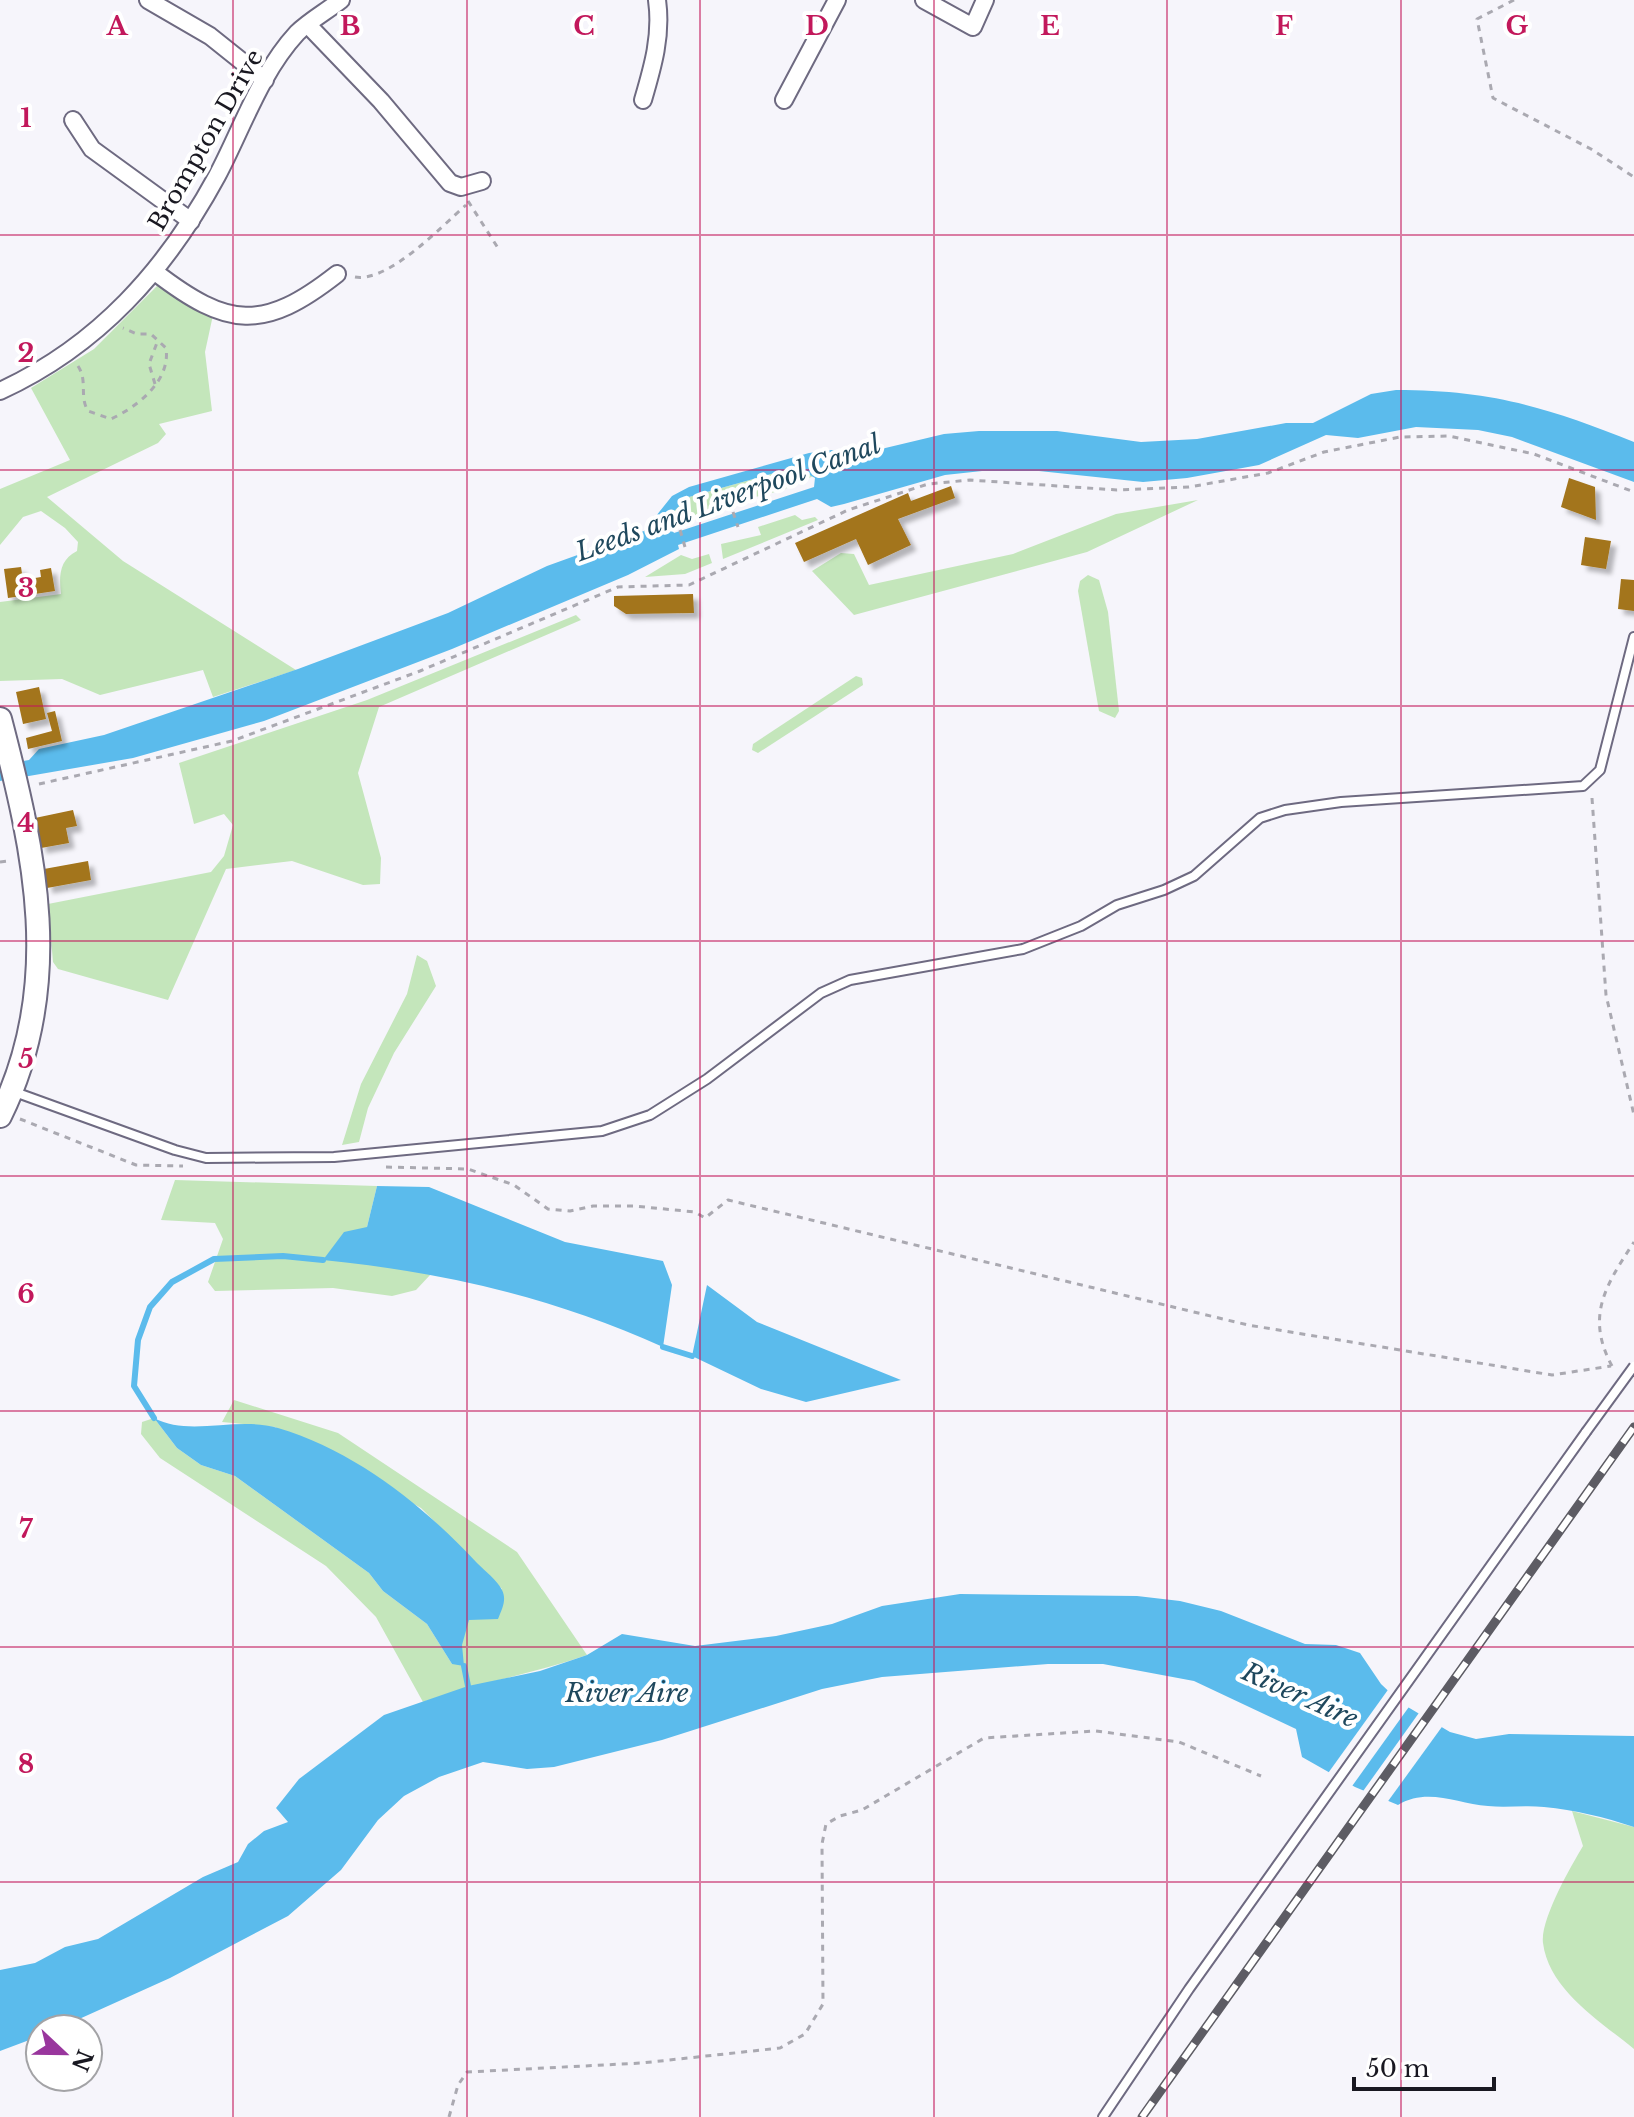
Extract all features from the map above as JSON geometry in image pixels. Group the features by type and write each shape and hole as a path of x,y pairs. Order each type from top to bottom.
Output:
{"street":[{"path":"148,0 210,36 265,80"},
{"name":"Brompton Drive","path":"0,391 38,374 67,354 112,317 155,272 191,221 265,80 298,33 341,0"},
{"path":"643,100 656,59 657,0"},
{"path":"784,100 837,0"},
{"path":"924,0 973,27 985,0"},
{"path":"308,25 381,101 450,183 465,195 482,181"},
{"path":"73,120 92,149 191,221"},
{"path":"155,272 191,300 218,313 256,315 287,309 337,274"},
{"path":"0,719 38,906 41,960 34,1009 4,1106"}],"lane":[{"path":"4,1106 206,1158 362,1154 602,1131 650,1115 707,1079 821,993 850,980 880,973 1023,949 1081,926 1117,905 1164,890 1194,876 1260,818 1285,810 1341,802 1557,791 1587,783 1600,770 1634,637"},
{"path":"1103,2117 1189,1989 1634,1366"}],"path":[{"path":"1514,0 1477,19 1493,98 1591,149 1634,177"},
{"path":"337,274 367,280 414,250 465,195 498,248"},
{"path":"67,354 82,371 82,401 88,411 101,419 111,419 139,405 155,384 168,356 166,348 151,334 126,331 112,317"},
{"path":"155,384 149,364 158,340"},
{"path":"16,786 151,762 232,741 420,671 618,587 689,585 848,510 928,484 970,480 1117,490 1189,487 1268,473 1324,452 1400,437 1449,436 1534,454 1634,492"},
{"path":"733,512 738,527"},
{"path":"680,530 685,547"},
{"path":"1587,783 1594,805 1606,995 1634,1115"},
{"path":"4,1106 136,1165 176,1168 206,1158"},
{"path":"362,1154 378,1166 468,1169 514,1185 548,1209 570,1211 593,1206 634,1206 695,1212 705,1218 728,1200 1248,1325 1552,1375 1611,1366 1598,1328 1606,1284 1634,1242"},
{"path":"449,2117 458,2085 467,2072 642,2063 780,2048 805,2034 823,2004 822,1844 826,1824 862,1810 984,1738 1096,1731 1179,1742 1261,1776"}],"green space":[{"path":"159,284 213,315 205,352 212,411 159,424 166,434 158,443 47,497 123,561 296,670 213,697 203,670 100,695 62,679 0,681 0,602 61,594 62,569 67,559 77,551 78,542 41,511 23,517 0,545 0,489 70,460 31,388 94,349"},
{"path":"796,467 813,476 800,483 793,475 786,489 741,501 736,494 715,509 683,519 671,516 670,511 689,497"},
{"path":"1198,500 1087,552 854,615 812,571 841,553 854,554 869,585 1013,554 1116,514"},
{"path":"795,515 802,520 815,517 818,520 723,559 721,544 761,535 758,527"},
{"path":"709,554 712,563 685,574 645,577 681,555 692,559"},
{"path":"1088,575 1099,580 1108,612 1119,711 1115,718 1099,711 1078,591 1080,581"},
{"path":"576,615 581,620 379,707 358,773 381,858 380,884 363,885 292,861 226,869 168,1000 58,969 53,962 48,904 211,872 224,856 233,825 224,814 194,824 179,763 367,700"},
{"path":"856,676 862,678 863,685 758,753 752,750 753,744"},
{"path":"417,955 427,961 436,986 394,1053 368,1108 359,1142 342,1145 361,1084 407,994"},
{"path":"175,1180 377,1186 367,1227 410,1269 431,1274 416,1290 392,1296 333,1288 215,1291 208,1282 223,1239 215,1223 161,1220"},
{"path":"234,1400 338,1433 517,1552 587,1655 423,1702 376,1617 326,1566 160,1458 141,1434 142,1422 154,1418 177,1448 201,1465 235,1476 369,1573 383,1591 427,1624 452,1664 469,1619 502,1589 421,1508 275,1427 222,1422"},
{"path":"1572,1811 1634,1827 1634,2049 1565,1990 1547,1960 1543,1943 1546,1921 1557,1893 1583,1846"}],"water":[{"path":"1396,390 1461,393 1518,403 1573,419 1634,442 1634,482 1512,437 1478,430 1416,427 1358,438 1326,435 1259,465 1187,478 1143,482 1039,471 982,471 945,475 831,507 817,499 678,545 679,549 628,575 452,649 264,721 133,758 0,781 0,765 29,760 39,749 104,735 298,669 448,613 547,566 644,531 672,496 689,487 809,453 832,450 856,455 944,434 979,431 1057,431 1141,442 1197,439 1286,423 1313,423 1371,394","holes":["796,467 815,478 814,487 674,533 671,528 657,527 689,497"]},
{"path":"377,1186 429,1187 565,1242 663,1261 672,1285 663,1347 580,1314 496,1289 411,1272 323,1260 344,1232 367,1227"},
{"path":"707,1285 757,1322 901,1380 806,1402 761,1389 692,1356"},
{"path":"154,1418 182,1426 246,1424 278,1428 306,1438 361,1466 411,1501 494,1579 504,1597 498,1619 469,1620 462,1645 464,1666 452,1664 427,1624 383,1591 369,1573 235,1476 201,1465 177,1448"},
{"name":"River Aire","path":"960,1594 1137,1596 1180,1601 1221,1611 1305,1644 1336,1645 1360,1653 1381,1684 1401,1703 1450,1732 1476,1739 1509,1734 1634,1736 1634,1827 1589,1814 1544,1807 1476,1805 1431,1797 1420,1797 1398,1805 1355,1787 1302,1757 1296,1729 1194,1681 1103,1664 1048,1664 882,1677 822,1689 662,1740 554,1767 527,1769 483,1762 439,1777 404,1796 378,1820 341,1870 288,1916 170,1978 92,2013 24,2013 24,2042 0,2051 0,1970 35,1963 65,1947 98,1939 203,1877 238,1862 248,1844 264,1831 288,1822 276,1808 299,1779 384,1715 468,1686 540,1671 587,1655 622,1634 695,1646 776,1636 832,1624 882,1606"}],"pier":[{"path":"1390,1687 1411,1704 1350,1789 1326,1776"},
{"path":"1421,1710 1444,1724 1386,1804 1361,1794"}],"building":[{"path":"1569,478 1595,487 1596,520 1561,507"},
{"path":"951,486 955,498 898,519 911,545 868,565 856,539 804,562 795,543 908,493 911,501"},
{"path":"1585,537 1611,541 1606,569 1581,565"},
{"path":"21,567 23,580 41,577 40,570 51,568 55,591 8,598 4,569"},
{"path":"1621,579 1634,580 1634,611 1618,609"},
{"path":"693,594 694,613 626,614 614,606 614,596"},
{"path":"39,687 46,719 23,724 16,692"},
{"path":"55,711 62,741 28,749 26,738 52,731 47,713"},
{"path":"73,810 77,826 66,828 69,843 41,848 35,818"},
{"path":"88,861 91,880 47,888 44,869"}],"waterway":[{"path":"154,1418 134,1386 138,1340 150,1307 172,1282 214,1259 283,1256 323,1260"},
{"path":"663,1347 692,1356"},
{"path":"464,1666 468,1686"}],"railway":[{"path":"1142,2117 1634,1427"}],"water label":[{"name":"Leeds and Liverpool Canal","path":"728,498"}]}
